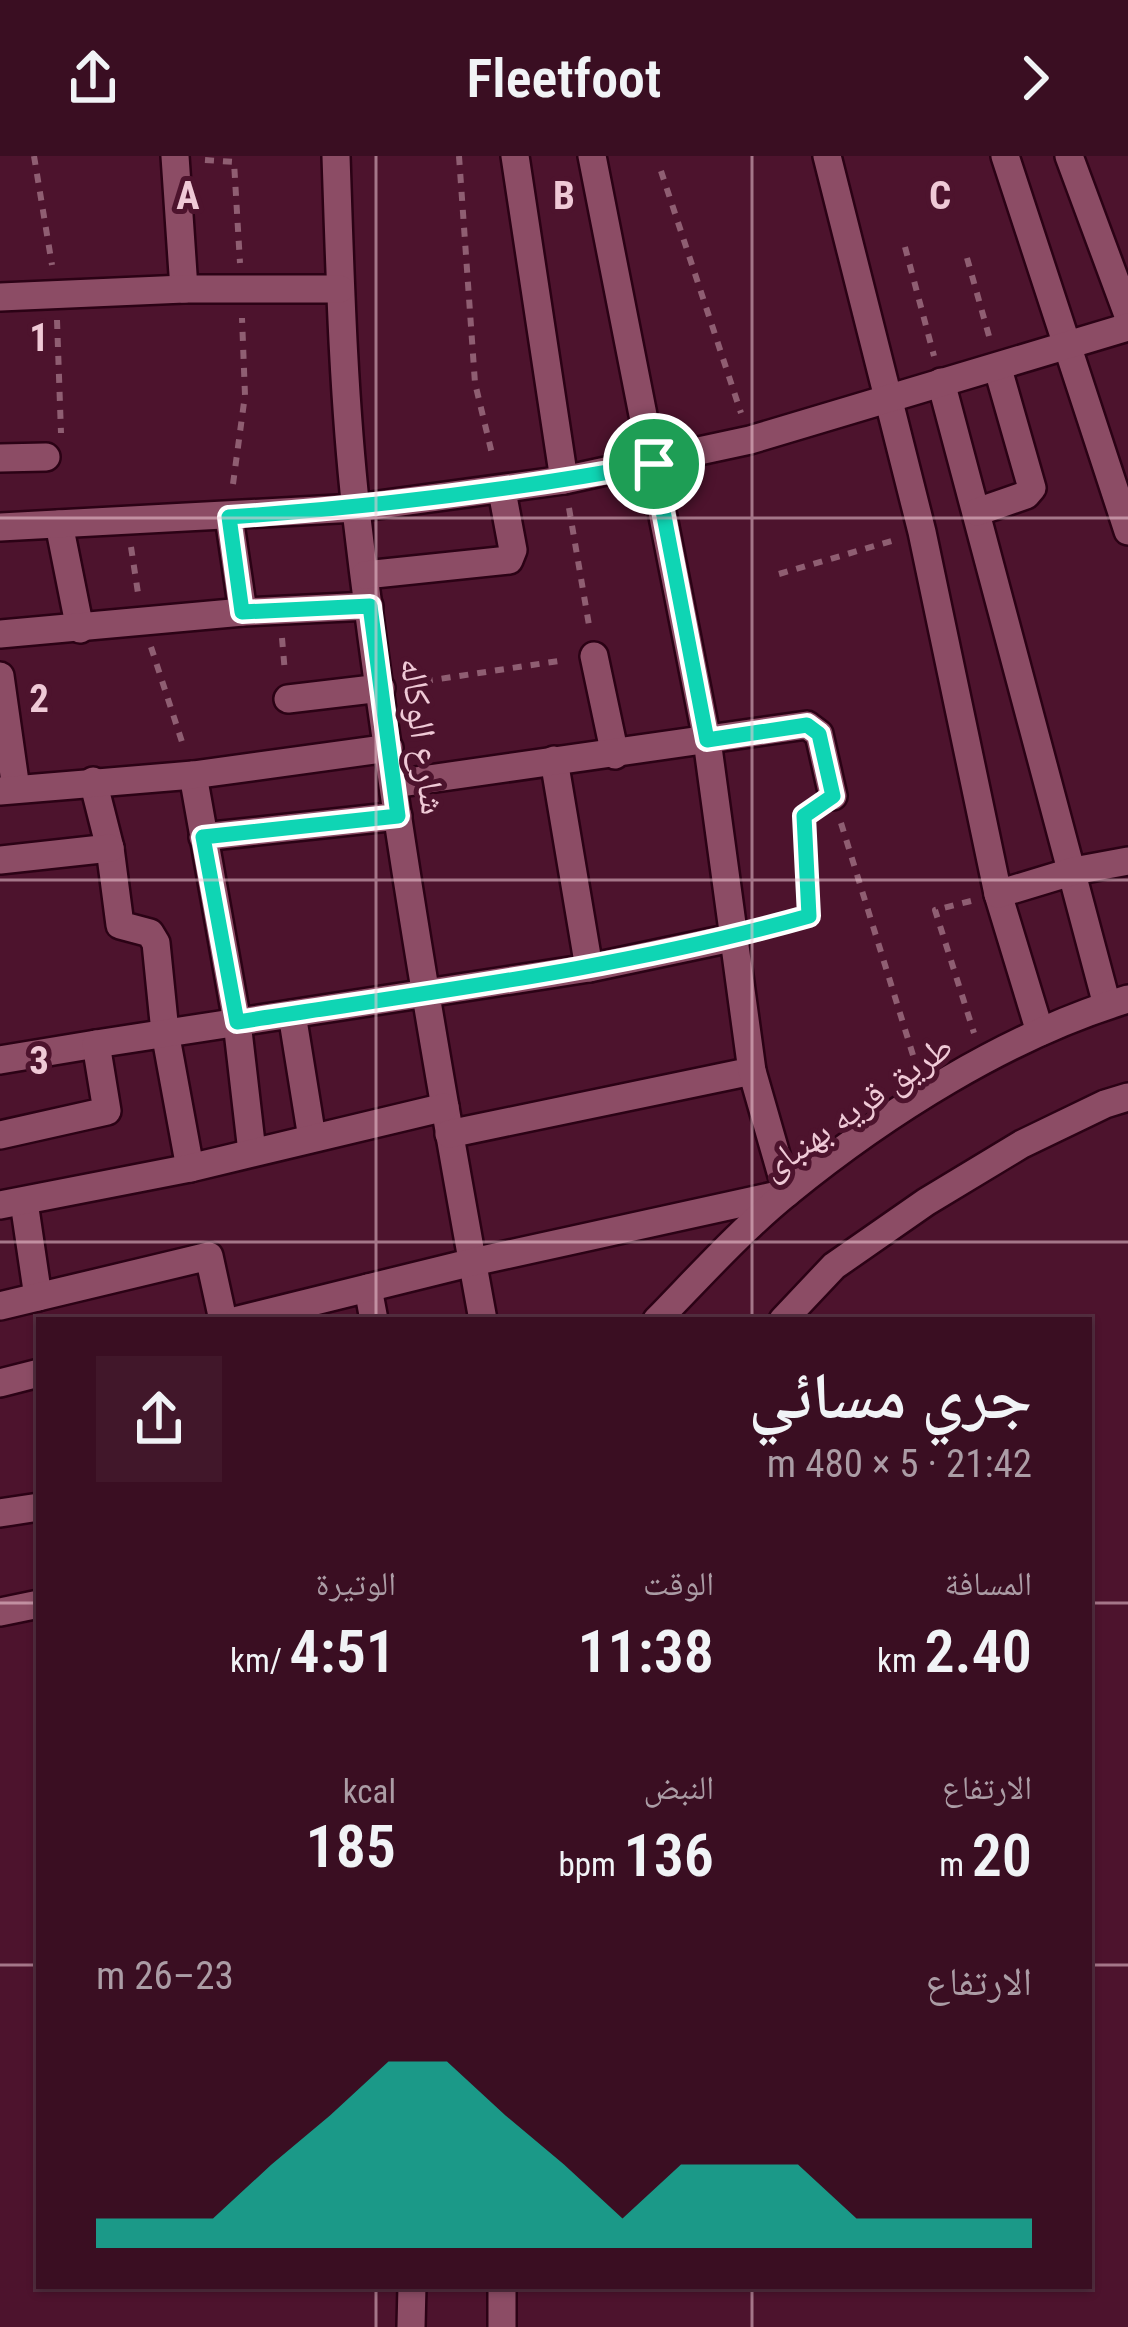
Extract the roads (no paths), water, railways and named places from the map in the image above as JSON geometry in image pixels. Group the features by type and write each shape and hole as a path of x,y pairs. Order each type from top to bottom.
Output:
{"street":[{"name":"شارع الوكاله","path":"336,156 356,508 398,816 483,1317"},
{"path":"515,156 564,480"},
{"path":"250,1317 472,1262 787,1193 752,1071 707,740 592,156"},
{"path":"827,156 922,532 998,894 1040,1032"},
{"path":"1005,156 1128,531"},
{"path":"1069,156 1128,315"},
{"path":"175,157 184,289"},
{"path":"0,297 184,289 340,289"},
{"path":"0,527 356,508 502,491 654,464 750,440 1128,327"},
{"path":"977,512 1026,495 1032,488 998,369"},
{"path":"941,382 1074,871 1118,1002"},
{"path":"0,458 46,457"},
{"path":"365,575 509,560 513,550 502,491"},
{"path":"229,517 242,612"},
{"path":"59,524 80,629"},
{"path":"0,634 242,612 370,606"},
{"path":"594,656 615,755"},
{"path":"0,676 8,790 193,775 389,748"},
{"path":"287,699 381,688"},
{"path":"394,784 813,727 819,734 833,796"},
{"path":"554,760 590,968"},
{"path":"193,775 237,1022 252,1152"},
{"path":"93,781 110,848 120,925 150,933 156,944 165,1032 190,1168"},
{"path":"203,837 398,816"},
{"path":"0,860 110,848"},
{"path":"998,894 1128,861"},
{"path":"0,1060 590,968 731,938"},
{"name":"طريق قريه بهنباى","path":"660,1317 787,1193 925,1094 1040,1032 1118,1002"},
{"path":"292,1014 312,1138"},
{"path":"0,1135 107,1111 96,1044"},
{"path":"38,1297 12,1203 312,1138 752,1071"},
{"path":"786,1317 834,1266 926,1202 1022,1144 1128,1097"},
{"path":"0,1306 209,1256 222,1317"},
{"path":"368,1288 373,1317"},
{"path":"0,1383 36,1373"},
{"path":"0,1513 36,1507"},
{"path":"0,1612 36,1605"},
{"path":"411,2327 412,2289"},
{"path":"502,2289 502,2327"}]}
